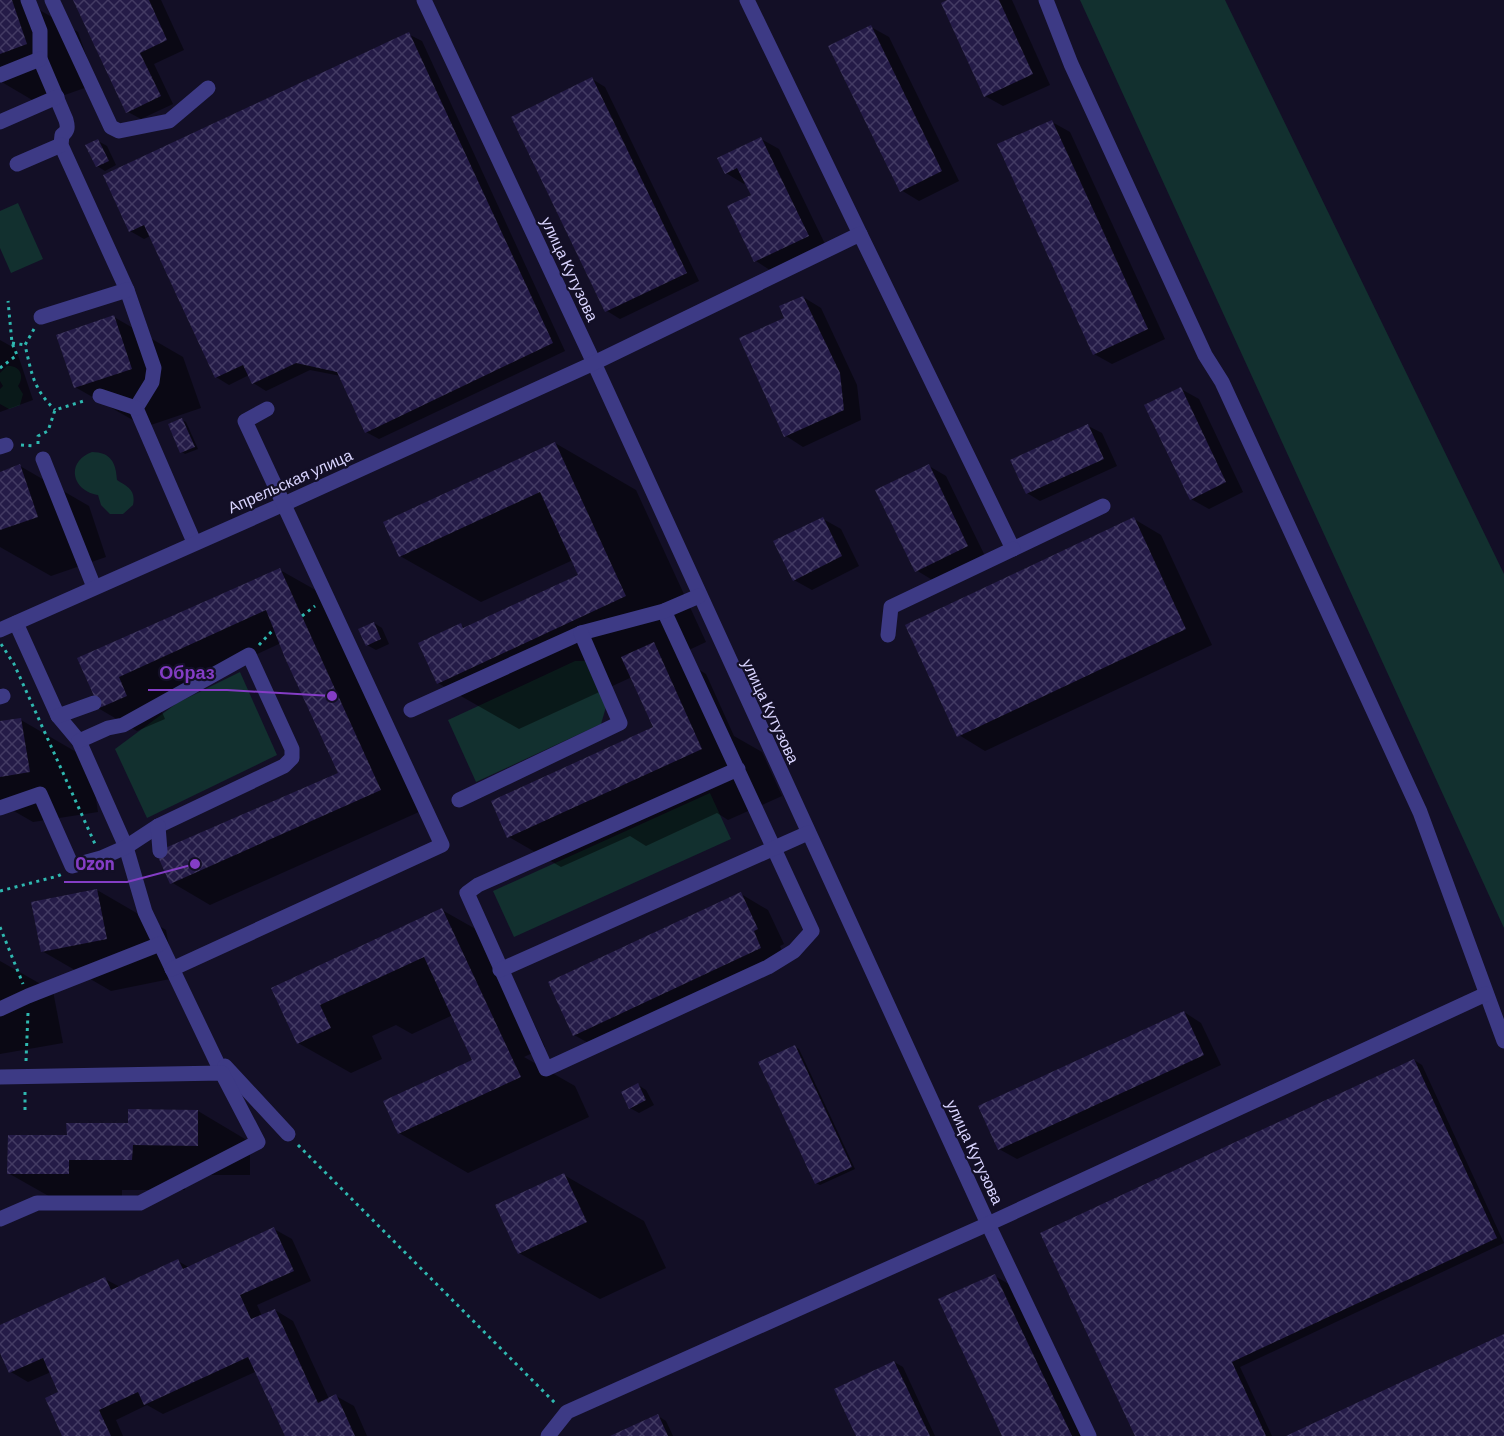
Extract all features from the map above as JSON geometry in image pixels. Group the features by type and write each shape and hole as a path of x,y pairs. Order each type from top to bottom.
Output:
{"street":[{"path":"28,0 40,31 40,59 68,127 62,135 61,145 127,290 154,368 152,382 136,408"},
{"path":"52,0 111,127 119,131 169,121 208,88"},
{"name":"улица Кутузова","path":"423,0 594,363 988,1224 1089,1436"},
{"path":"747,0 1013,549"},
{"path":"1046,0 1071,64 1200,345 1222,382 1420,812 1504,1041"},
{"path":"0,75 40,59"},
{"path":"0,122 57,97"},
{"path":"17,164 61,145"},
{"name":"Апрельская улица","path":"0,630 594,363 860,234"},
{"path":"41,317 127,290"},
{"path":"100,396 136,408 194,542"},
{"path":"172,969 442,845 245,421 267,409"},
{"path":"40,453 94,587"},
{"path":"888,635 891,607 1103,506"},
{"path":"411,710 581,633 664,611 699,596"},
{"path":"664,611 738,769 812,931 794,951 768,968 546,1069 466,893 478,885 738,769"},
{"path":"0,1219 37,1203 140,1203 258,1142 210,1050 145,912 126,847 79,741 58,716 15,623"},
{"path":"459,800 620,723 581,633"},
{"path":"0,808 40,794 72,866 101,858 126,847 158,826 284,766 292,758 292,749 249,655 123,725 108,728 79,741"},
{"path":"58,716 94,703"},
{"path":"158,826 160,851"},
{"path":"500,970 808,833"},
{"path":"0,1009 160,944"},
{"path":"548,1436 567,1412 988,1224 1486,994"},
{"path":"210,1050 288,1134"},
{"path":"0,1077 222,1073"}],"path":[{"path":"0,368 17,355 12,343 8,301"},
{"path":"41,317 25,345 31,372 40,395 55,410"},
{"path":"12,343 25,345"},
{"path":"55,410 100,396"},
{"path":"3,446 40,453 38,436 48,431 55,410"},
{"path":"249,655 274,629"},
{"path":"0,643 14,664 101,858"},
{"path":"0,891 58,876 72,866"},
{"path":"0,927 28,996 25,1110"},
{"path":"288,1134 558,1406 567,1412"}],"green space":[{"path":"1080,0 1225,0 1504,574 1504,928"},
{"path":"18,203 43,259 11,273 0,248 0,211"},
{"path":"7,366 15,367 20,372 21,379 18,386 23,394 20,405 9,409 0,404 0,389 3,386 0,373"},
{"path":"92,452 108,456 114,464 117,480 132,492 133,505 123,514 110,514 101,505 98,495 82,488 75,476 78,462"},
{"path":"575,661 585,661 606,707 601,724 476,782 448,720"},
{"path":"240,672 277,755 147,818 115,749 177,703"},
{"path":"710,793 731,839 514,937 493,891"}],"building":[{"path":"0,0 12,0 27,44 0,54"},
{"path":"73,0 149,0 167,40 140,53 161,96 126,113"},
{"path":"947,0 999,0 1033,74 984,97 941,3"},
{"path":"871,25 942,171 900,192 828,46"},
{"path":"409,32 553,343 365,433 337,372 296,363 252,384 243,365 215,378 144,225 129,232 103,175"},
{"path":"592,77 687,273 605,312 511,117"},
{"path":"1052,120 1148,329 1093,355 997,144"},
{"path":"761,137 809,236 754,262 727,206 751,195 737,168 725,174 717,158"},
{"path":"98,139 109,161 96,167 85,145"},
{"path":"803,296 840,373 844,410 784,437 739,338 784,318 779,306"},
{"path":"114,315 132,369 74,388 56,335"},
{"path":"1181,387 1226,482 1190,500 1144,405"},
{"path":"182,418 195,447 180,453 168,424"},
{"path":"1088,424 1104,459 1026,494 1010,460"},
{"path":"555,442 626,596 437,684 418,643 461,623 463,628 578,575 540,492 399,557 383,522"},
{"path":"20,464 38,517 0,530 0,472"},
{"path":"929,464 968,546 915,572 875,490"},
{"path":"823,517 842,556 793,581 773,541"},
{"path":"1134,517 1186,629 957,737 905,625"},
{"path":"280,568 381,790 170,884 156,852 338,773 285,658 266,610 119,677 127,696 97,709 94,696 77,658"},
{"path":"374,622 381,639 366,646 358,629"},
{"path":"654,642 702,749 507,838 491,801 653,727 621,657"},
{"path":"21,718 30,772 0,777 0,721"},
{"path":"97,889 107,939 41,952 31,902"},
{"path":"741,892 758,929 754,931 761,948 573,1036 548,982"},
{"path":"442,908 521,1077 398,1134 383,1101 472,1060 424,957 320,1005 331,1028 297,1044 271,988"},
{"path":"1184,1011 1204,1055 998,1150 978,1106"},
{"path":"795,1045 852,1167 815,1184 758,1062"},
{"path":"1414,1059 1497,1238 1232,1362 1266,1436 1135,1436 1040,1233"},
{"path":"638,1083 646,1100 629,1109 621,1092"},
{"path":"128,1109 198,1110 198,1146 133,1145 132,1160 69,1160 69,1174 7,1174 8,1135 67,1135 66,1123 128,1123"},
{"path":"564,1173 587,1222 518,1254 495,1205"},
{"path":"274,1227 294,1271 240,1295 251,1319 275,1309 318,1403 336,1394 355,1436 285,1436 248,1357 144,1405 138,1392 99,1410 111,1436 62,1436 45,1398 58,1392 43,1358 9,1373 0,1353 0,1325 105,1277 111,1290 178,1259 183,1269"},
{"path":"995,1274 1072,1436 1002,1436 938,1299"},
{"path":"1504,1334 1504,1436 1286,1436"},
{"path":"894,1361 930,1436 856,1436 834,1389"},
{"path":"658,1414 668,1436 610,1436"}],"place":[{"name":"Образ","path":"332,696"},
{"name":"Ozon","path":"195,864"}]}
